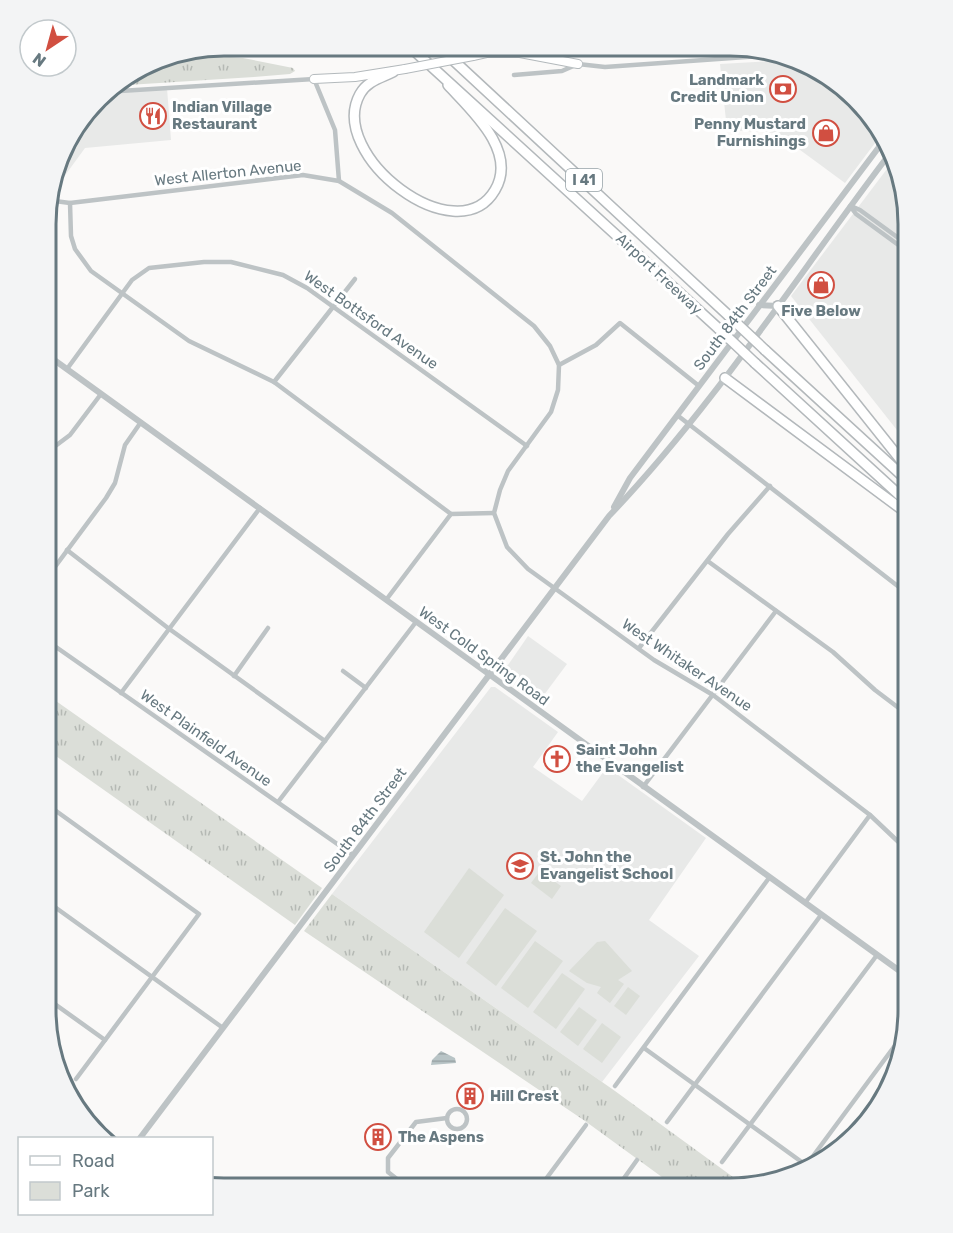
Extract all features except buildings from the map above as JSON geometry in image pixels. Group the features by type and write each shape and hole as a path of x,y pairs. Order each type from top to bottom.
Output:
{"highway":[{"name":"Airport Freeway","path":"422,56 898,494"},
{"name":"Airport Freeway","path":"449,56 898,472"},
{"path":"393,72 371,82 360,94 355,116 362,145 384,175 411,196 438,208 466,211 481,205 496,188 500,176 498,155 487,129 446,83 437,68"},
{"path":"778,306 898,456"},
{"path":"724,378 898,506"}],"main road":[{"path":"314,79 393,72 473,56"},
{"path":"536,56 578,64"}],"street":[{"path":"514,75 568,70 578,64 605,67 749,57"},
{"path":"121,91 314,79 335,130 339,181"},
{"name":"South 84th Street","path":"609,516 630,478 879,147"},
{"name":"South 84th Street","path":"141,1137 609,516 639,485 724,378 885,160"},
{"name":"West Allerton Avenue","path":"57,201 70,203 303,175 339,181 392,213 534,326 550,346 559,365"},
{"path":"70,203 71,236 81,261 91,271 201,349 274,382 450,514 494,513 504,480 551,412 558,390 559,365 596,345 620,323 699,386"},
{"path":"850,206 860,210 898,238"},
{"path":"850,206 856,214 898,245"},
{"name":"West Bottsford Avenue","path":"67,369 122,293 140,273 149,268 204,262 231,262 283,275 333,306 527,446"},
{"path":"274,382 355,279"},
{"path":"759,306 778,306"},
{"name":"West Cold Spring Road","path":"56,361 897,969"},
{"path":"712,368 724,378"},
{"path":"56,446 70,435 101,394"},
{"path":"677,415 898,586"},
{"path":"56,566 115,483 125,445 141,422"},
{"path":"639,648 709,562 728,534 770,486"},
{"path":"121,693 260,508"},
{"name":"West Whitaker Avenue","path":"494,513 507,547 514,557 639,648 713,695 870,815 897,841"},
{"path":"386,600 450,514"},
{"path":"68,550 168,628 325,741"},
{"path":"709,562 833,652 897,707"},
{"path":"643,787 776,611"},
{"path":"278,802 416,622"},
{"path":"234,676 268,628"},
{"name":"West Plainfield Avenue","path":"56,647 353,855"},
{"path":"343,671 366,688"},
{"path":"56,811 200,914 76,1079"},
{"path":"805,903 870,815"},
{"path":"615,1086 769,878"},
{"path":"56,908 223,1028"},
{"path":"667,1122 821,915"},
{"path":"722,1162 877,955"},
{"path":"56,1005 105,1040"},
{"path":"644,1048 801,1161"},
{"path":"818,1152 892,1050"},
{"path":"458,1108 466,1113 468,1120 465,1125 456,1129 448,1124 447,1118 451,1110 458,1108"},
{"path":"396,1178 388,1172 388,1158 416,1122 447,1118"},
{"path":"547,1178 586,1125"},
{"path":"624,1178 637,1160"}],"shaded area":[{"path":"773,61 794,68 823,84 840,97 856,113 876,142 845,183 777,133 727,130 720,64"},
{"path":"167,88 171,140 85,148 62,180 68,159 84,130 97,113 121,91"},
{"path":"888,168 894,191 898,224 898,431 791,296"},
{"path":"528,636 567,664 538,703 501,675"},
{"name":"St. John the Evangelist School","path":"491,687 495,687 558,732 533,767 582,801 607,767 706,838 649,920 699,956 602,1082 332,894"},
{"path":"441,1051 455,1058 456,1063 431,1065 432,1060"}],"green space":[{"path":"202,57 243,58 293,68 295,71 290,74 129,85 170,64"},
{"path":"56,701 322,888 295,925 56,756"},
{"path":"469,868 504,895 459,958 424,932"},
{"path":"540,871 561,886 552,899 531,883"},
{"path":"332,894 615,1091 734,1178 663,1178 585,1121 304,931"},
{"path":"505,908 537,931 496,986 466,963"},
{"path":"535,941 563,961 528,1008 501,988"},
{"path":"605,941 632,971 618,980 624,984 610,1003 597,993 601,987 587,983 569,971 597,942"},
{"path":"562,973 585,989 556,1029 533,1012"},
{"path":"628,987 640,996 626,1015 614,1006"},
{"path":"579,1007 597,1020 578,1046 560,1032"},
{"path":"602,1023 621,1037 602,1063 583,1049"}],"place":[{"name":"Landmark Credit Union","path":"783,89"},
{"name":"Indian Village Restaurant","path":"153,116"},
{"name":"Penny Mustard Furnishings","path":"826,133"},
{"name":"Five Below","path":"821,285"},
{"name":"Saint John the Evangelist","path":"557,759"},
{"name":"St. John the Evangelist School","path":"520,866"},
{"name":"Hill Crest","path":"470,1096"},
{"name":"The Aspens","path":"378,1137"}]}
